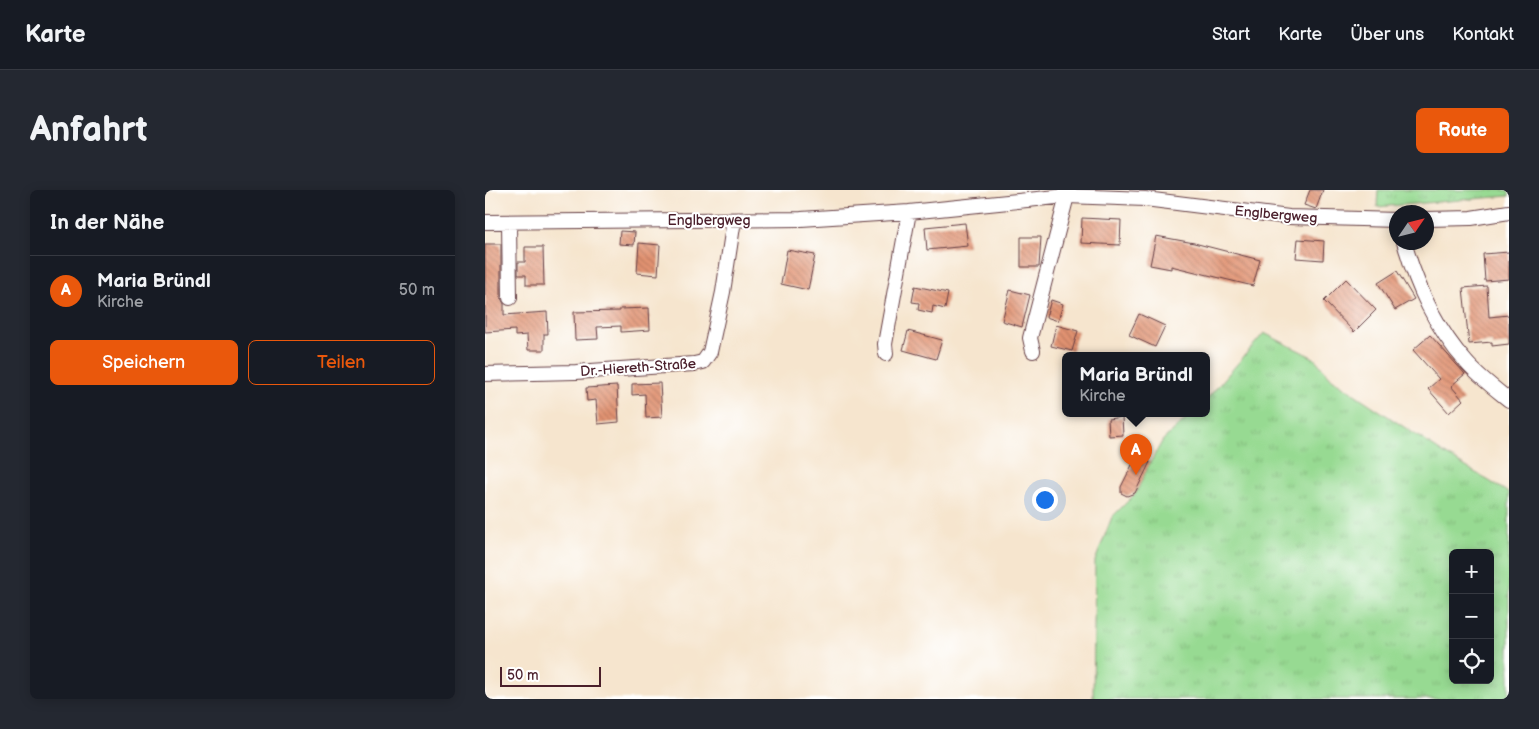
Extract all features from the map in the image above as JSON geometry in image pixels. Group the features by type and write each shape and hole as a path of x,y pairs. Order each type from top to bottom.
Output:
{"street":[{"name":"Englbergweg","path":"485,222 801,219 909,212 1067,196 1145,199 1289,217 1389,220"},
{"path":"1033,351 1030,338 1067,196"},
{"path":"886,354 885,344 909,212"},
{"path":"1434,219 1471,218 1509,212"},
{"name":"Dr.-Hiereth-Straße","path":"485,374 576,372 703,362 710,352 723,292 735,220"},
{"path":"509,222 510,298"},
{"path":"1406,250 1422,296 1441,330 1466,362 1509,400"}],"green space":[{"path":"1378,190 1509,190 1509,196 1377,207"},
{"path":"1264,333 1314,358 1332,379 1443,453 1509,493 1509,699 1093,699 1095,561 1112,517 1136,493 1163,440 1188,417 1210,417 1210,395"}],"building":[{"path":"1310,190 1323,190 1316,209 1304,205"},
{"path":"1082,218 1121,220 1120,245 1081,243"},
{"path":"965,223 968,246 927,250 925,227"},
{"path":"620,231 635,232 634,245 619,244"},
{"path":"1156,236 1194,243 1260,260 1253,286 1171,266 1171,269 1150,265"},
{"path":"1021,237 1041,237 1039,267 1021,267"},
{"path":"1298,239 1324,241 1323,260 1296,258"},
{"path":"639,243 660,245 658,275 637,273"},
{"path":"485,244 501,244 501,298 504,304 504,315 547,312 548,334 544,334 544,350 528,350 527,335 515,336 515,330 485,332"},
{"path":"525,247 543,247 544,285 526,285 526,275 518,275 518,262 525,262"},
{"path":"787,250 815,255 808,290 781,284"},
{"path":"1509,252 1509,279 1485,281 1483,254"},
{"path":"1397,271 1414,299 1395,310 1378,283"},
{"path":"1346,279 1376,310 1354,332 1324,301"},
{"path":"915,286 948,293 945,309 933,306 932,313 918,310 919,303 912,302"},
{"path":"1487,286 1489,317 1509,315 1509,344 1492,346 1492,342 1469,344 1463,288"},
{"path":"1010,290 1030,295 1022,327 1002,321"},
{"path":"1051,300 1063,304 1058,321 1046,317"},
{"path":"649,308 650,330 621,332 621,326 597,327 598,339 575,340 574,312"},
{"path":"1139,314 1165,326 1155,347 1129,335"},
{"path":"1056,325 1078,331 1072,351 1051,346"},
{"path":"908,331 942,340 936,359 903,350"},
{"path":"1430,335 1465,374 1451,386 1463,400 1449,413 1428,389 1439,379 1413,350"},
{"path":"660,383 662,417 646,418 645,394 632,395 632,384"},
{"path":"617,386 619,422 598,424 596,400 587,401 586,388"},
{"path":"1122,417 1123,435 1109,436 1108,419"},
{"path":"1137,455 1150,462 1135,493 1127,496 1121,493 1121,487"}],"place":[{"name":"Maria Bründl","path":"1136,475"}]}
